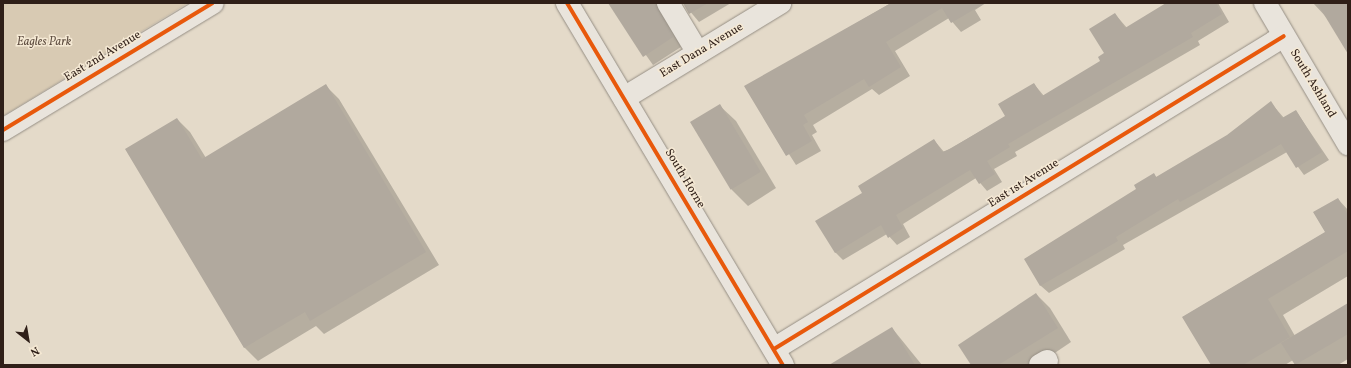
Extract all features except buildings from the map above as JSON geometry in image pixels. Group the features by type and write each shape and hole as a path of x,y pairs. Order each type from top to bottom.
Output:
{"street":[{"name":"East 2nd Avenue","path":"3,130 213,3"},
{"name":"South Horne","path":"567,3 778,357"},
{"path":"668,3 698,53"},
{"name":"East Dana Avenue","path":"624,98 780,3"},
{"name":"South Ashland","path":"1265,3 1348,144"},
{"name":"East 1st Avenue","path":"778,357 1284,36"}],"green space":[{"name":"Eagles Park","path":"3,3 188,3 3,116"}],"cycle path":[{"path":"3,130 213,3"},
{"path":"567,3 783,365"},
{"path":"774,349 1284,36"}]}
